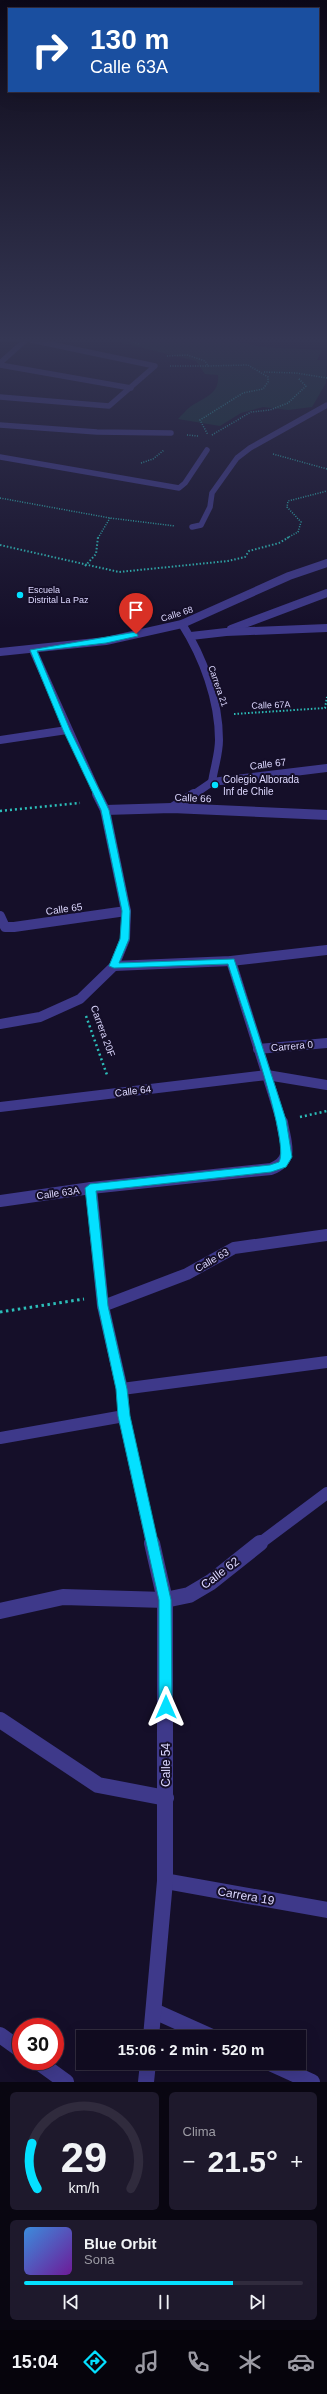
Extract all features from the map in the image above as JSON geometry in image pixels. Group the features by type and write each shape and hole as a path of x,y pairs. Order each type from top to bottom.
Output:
{"street":[{"path":"192,527 201,525 210,507 212,493 237,458 250,448 275,434"},
{"path":"0,457 179,488 185,483 207,450"},
{"name":"Calle 68","path":"0,652 33,650 106,641 182,624 288,576 327,563"},
{"path":"226,632 264,615 327,592"},
{"name":"Carrera 21","path":"182,624 191,636 218,714 219,742 212,782"},
{"path":"191,636 226,632 327,628"},
{"name":"Carrera 20F","path":"33,650 67,730 105,810 126,911 125,939 114,966 80,999"},
{"path":"0,740 67,730"},
{"name":"Calle 67","path":"212,782 327,768"},
{"path":"172,808 212,782"},
{"name":"Calle 66","path":"105,810 172,808 327,815"},
{"name":"Calle 65","path":"0,916 5,927 126,911"},
{"path":"114,966 231,961 327,950"},
{"path":"231,961 258,1050 282,1120"},
{"path":"0,1024 40,1017 80,999"},
{"name":"Carrera 0","path":"258,1050 327,1043"},
{"name":"Calle 64","path":"0,1107 267,1075 327,1085"},
{"name":"Calle 63A","path":"0,1201 90,1188 271,1169 282,1165 287,1157 282,1120"},
{"name":"Calle 54","path":"90,1188 103,1301 122,1389 124,1416 165,1600 165,1882 152,2030"},
{"name":"Calle 63","path":"103,1301 188,1274 234,1248 327,1235"},
{"path":"122,1389 327,1362"},
{"path":"0,1438 124,1416"},
{"name":"Calle 62","path":"0,1611 63,1597 165,1600 189,1595 211,1582 303,1509 327,1493"},
{"path":"0,1720 98,1785 166,1798"},
{"name":"Carrera 19","path":"165,1882 327,1910"},
{"path":"154,2011 196,2030"},
{"path":"0,2035 12,2044"},
{"path":"49,2070 66,2082"},
{"path":"146,2082 147,2070"},
{"path":"285,2070 312,2082"}],"path":[{"path":"120,478 137,465 153,459 166,447 145,443 151,434"},
{"path":"250,448 327,469"},
{"path":"0,545 85,566 131,572 184,564 228,561 245,557 249,551 279,543 298,532 301,522 288,507 288,501 294,498 327,491"},
{"path":"0,498 110,518 192,527"},
{"path":"85,566 96,554 97,539 110,518"},
{"name":"Calle 67A","path":"218,714 325,708 327,697"},
{"path":"0,811 100,801"},
{"name":"Carrera 20F","path":"80,999 114,1093"},
{"path":"282,1120 327,1111"},
{"path":"0,1312 103,1301"}],"place":[{"name":"Escuela Distrital La Paz","path":"20,595"},
{"name":"Colegio Alborada Inf de Chile","path":"215,785"}],"route":[{"path":"136,634 106,641 33,650 67,730 105,810 118,863 126,911 125,939 114,966 231,961 258,1050 282,1120 287,1157 282,1165 271,1169 90,1188 103,1306 122,1389 124,1416 165,1600 166,1707"}]}
